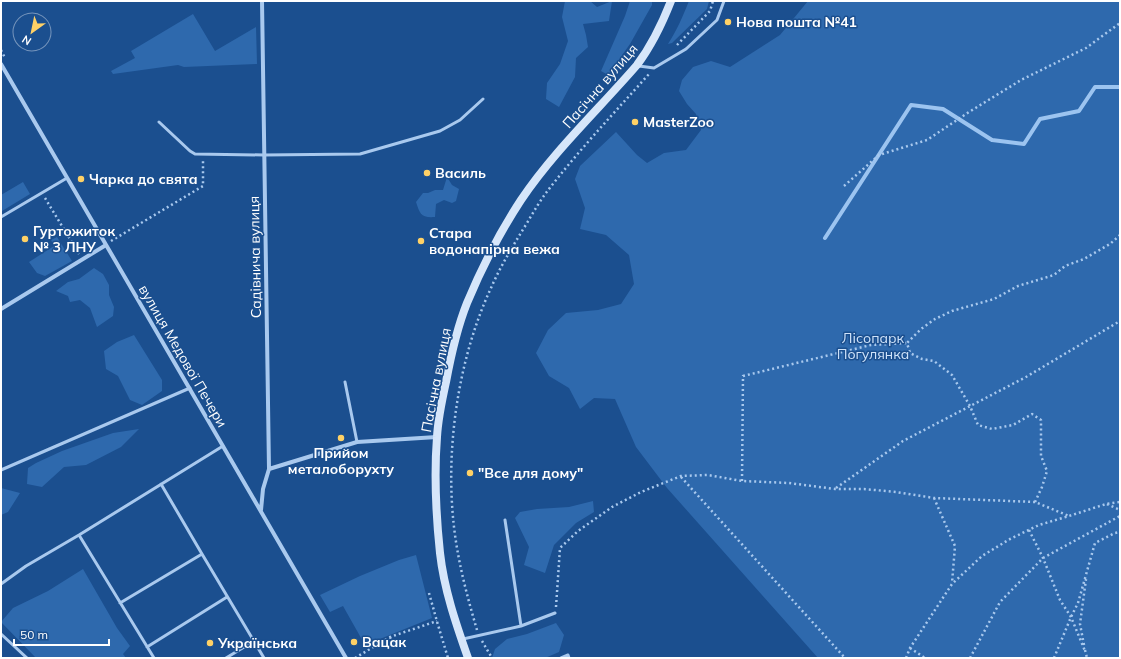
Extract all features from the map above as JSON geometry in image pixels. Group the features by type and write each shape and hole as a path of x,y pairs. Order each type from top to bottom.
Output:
{"main road":[{"name":"Пасічна вулиця","path":"468,658 448,592 440,554 435,484 437,437 444,389 450,358 458,330 478,278 521,200 562,148 637,65 656,37 671,1"}],"street":[{"name":"Садівнича вулиця","path":"261,511 263,489 269,469 262,1"},
{"name":"вулиця Медової Печери","path":"1,65 346,658"},
{"path":"1,309 106,245"},
{"path":"269,469 356,442 437,437"}],"lane":[{"path":"637,65 654,68 686,49 717,20 724,1"},
{"path":"159,122 195,154 360,154 440,131 460,120 483,99"},
{"path":"1,217 67,178"},
{"path":"345,382 356,442"},
{"path":"1,470 190,388"},
{"path":"1,584 26,566 80,535 223,446"},
{"path":"161,484 264,658"},
{"path":"505,520 520,626"},
{"path":"80,535 154,658"},
{"path":"120,603 202,554"},
{"path":"147,647 227,597"},
{"path":"461,639 520,626 555,613"},
{"path":"1,634 27,658"},
{"path":"226,658 254,641"},
{"path":"561,658 568,655 569,658"}],"path":[{"path":"674,47 710,11 713,1"},
{"path":"844,186 879,155 927,140 1021,80 1086,48 1120,23"},
{"path":"492,658 479,636 462,576 454,526 451,486 455,411 474,331 485,301 498,274 522,231 548,190 575,156 654,68"},
{"path":"106,245 203,186 203,154"},
{"path":"33,198 44,197 82,259"},
{"path":"742,481 743,376 871,345 907,343 921,329 935,319 952,311 994,299 1018,286 1054,275 1065,266 1084,259 1110,244 1120,235"},
{"path":"835,489 903,441 1026,377 1120,321"},
{"path":"907,343 910,353 922,359 934,361 952,375 970,406 978,425 992,429 1013,424 1032,414 1041,420 1042,456 1047,471 1042,487 1034,502"},
{"path":"555,613 560,548 578,531 612,507 642,492 681,476 708,475 742,481 788,483 835,489 864,489 934,498 1034,502 1069,516"},
{"path":"681,476 846,658"},
{"path":"934,498 955,546 952,584"},
{"path":"906,658 910,648 952,584 982,556 1039,525 1106,504 1120,502"},
{"path":"1106,504 1120,510"},
{"path":"970,658 1000,602 1043,558 1120,516"},
{"path":"1028,530 1043,558 1060,600 1071,617 1086,651"},
{"path":"1054,658 1078,603 1095,543 1120,532"},
{"path":"1087,658 1080,624 1088,567"},
{"path":"429,593 448,658"},
{"path":"355,658 390,637 437,621"},
{"path":"390,637 393,644"},
{"path":"910,648 925,658"}],"green space":[{"path":"565,1 590,1 597,7 612,1 609,21 583,24 588,47 576,58 575,77 559,107 546,99 547,83 560,64 568,41 562,17"},
{"path":"630,1 652,1 652,5 630,44 608,75 601,71"},
{"path":"689,1 709,1 707,9 672,43 668,44 680,23"},
{"name":"Лісопарк Погулянка","path":"808,1 1120,1 1120,658 818,658 667,488 636,447 615,399 594,398 580,409 569,388 549,376 536,353 548,330 566,313 598,310 621,304 634,284 629,255 606,235 580,229 585,208 575,179 580,166 616,132 637,155 647,163 664,153 686,150 701,130 696,114 687,104 679,91 682,80 693,67 711,61 730,67 780,35"},
{"path":"193,14 215,51 256,27 257,64 184,67 178,65 113,74 111,71 135,58 131,51"},
{"path":"447,177 452,185 459,189 456,201 452,203 444,200 436,204 435,217 424,216 420,212 416,202 423,193 443,190"},
{"path":"23,182 30,194 2,211 1,195"},
{"path":"57,237 72,261 45,276 37,273 29,262 54,246 51,240"},
{"path":"94,268 103,274 109,285 109,295 114,307 113,316 97,327 90,308 80,300 70,302 68,296 56,291 68,282 79,279"},
{"path":"134,335 162,380 162,391 142,405 130,400 118,376 106,369 104,351 117,342"},
{"path":"139,429 121,447 86,465 64,467 42,487 27,484 28,468 36,463 62,451 113,433"},
{"path":"1,488 20,493 8,512 1,515"},
{"path":"593,501 594,512 576,523 554,545 545,573 524,565 529,547 515,518 520,512 537,509 569,507"},
{"path":"416,555 432,618 365,645 343,606 330,612 320,595 360,576 399,560"},
{"path":"83,569 117,628 130,646 123,654 126,658 36,658 1,622 13,608 48,591"},
{"path":"556,623 564,635 559,652 545,658 492,658 495,649 507,639 527,634"}],"waterway":[{"path":"825,238 911,105 943,109 992,140 1024,144 1040,119 1079,111 1095,87 1120,87"}],"place":[{"name":"Нова пошта №41","path":"728,22"},
{"name":"MasterZoo","path":"635,122"},
{"name":"Василь","path":"427,173"},
{"name":"Чарка до свята","path":"81,179"},
{"name":"Гуртожиток № 3 ЛНУ","path":"25,239"},
{"name":"Стара водонапірна вежа","path":"421,241"},
{"name":"Прийом металоборухту","path":"341,438"},
{"name":"\"Все для дому\"","path":"470,473"},
{"name":"Вацак","path":"354,642"},
{"name":"Українська","path":"210,643"}]}
